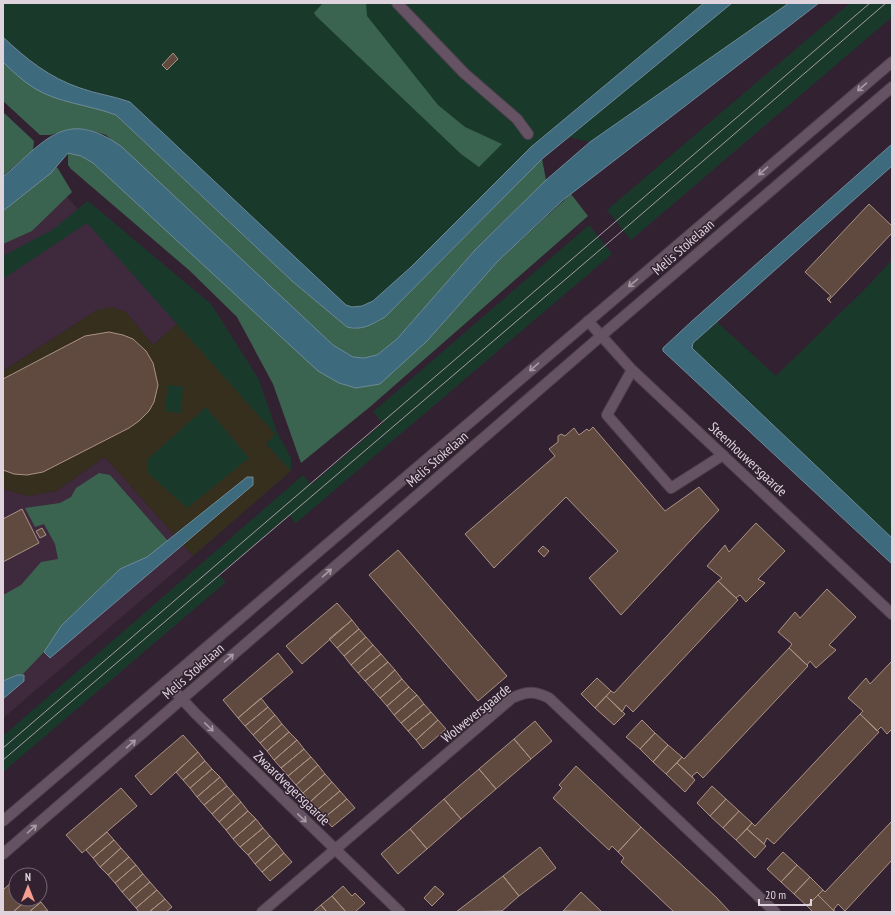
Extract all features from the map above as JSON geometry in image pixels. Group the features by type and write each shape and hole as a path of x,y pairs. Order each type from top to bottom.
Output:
{"street":[{"path":"397,3 464,73 517,119 528,134"},
{"name":"Melis Stokelaan","path":"3,821 892,62"},
{"name":"Melis Stokelaan","path":"3,854 601,336 892,87"},
{"name":"Steenhouwersgaarde","path":"588,321 632,370 892,614"},
{"path":"632,370 607,415 671,488 723,455"},
{"name":"Zwaardvegersgaarde","path":"166,682 334,849 400,912"},
{"name":"Wolweversgaarde","path":"262,912 512,698 525,692 537,692 549,698 775,912"}],"shaded area":[{"path":"60,189 178,323 153,345 126,312 97,310 3,371 3,244"},
{"path":"112,307 126,312 153,345 178,323 275,434 266,444 291,471 193,556 105,457 56,491 28,496 3,489 3,371 97,310"},
{"path":"105,457 193,556 3,718 3,489 28,496 56,491"}],"green space":[{"path":"3,3 704,3 531,147 411,267 373,301 362,306 352,307 346,305 130,102 69,84 39,67 21,53 3,37"},
{"path":"323,3 366,3 367,16 438,105 465,127 502,144 479,167 461,154 316,16 314,13"},
{"path":"732,3 789,3 590,142 569,137"},
{"path":"850,3 892,3 892,17 631,240 607,210"},
{"path":"3,62 9,68 61,100 103,110 116,115 292,281 347,327 362,327 385,317 542,159 546,180 475,250 397,339 377,355 364,358 353,357 333,345 106,135 86,129 70,129 50,135 40,135 3,101"},
{"path":"3,112 34,141 33,150 3,176"},
{"path":"68,153 81,156 93,163 339,383 427,341 498,261 571,194 588,216 371,406 301,463 273,384 237,317 190,271 71,169 68,165"},
{"path":"57,167 72,192 32,231 3,244 3,211"},
{"path":"88,201 211,304 258,378 277,432 291,458 291,471 266,444 275,434 87,223 3,279 3,256 52,230"},
{"path":"589,225 612,254 296,523 289,515 219,575 226,582 3,772 3,736 303,475 311,485 383,423 373,412"},
{"path":"892,260 892,538 692,348 693,343 717,322 776,376 865,289"},
{"path":"168,385 183,387 181,413 165,411"},
{"path":"206,407 249,458 187,508 148,473 147,460"},
{"path":"99,473 110,475 168,541 147,558 120,569 61,626 44,652 22,675 16,675 3,681 3,595 21,585 41,562 58,559 55,544 44,524 35,527 25,508 60,503 71,497 76,488"}],"water":[{"path":"704,3 732,3 542,159 385,317 367,326 358,328 347,327 292,281 116,115 43,93 26,82 3,62 3,37 39,67 59,79 86,90 130,102 346,305 352,307 362,306 373,301 411,267 531,147"},
{"path":"789,3 819,3 563,200 498,261 427,341 380,384 356,388 339,383 318,371 93,163 81,156 68,153 51,173 3,211 3,177 45,141 58,133 71,129 86,130 103,135 122,147 333,345 353,357 364,358 377,355 397,339 475,250 546,180 590,142"},
{"path":"892,144 892,166 693,343 692,348 892,538 892,564 663,351 663,348"},
{"path":"247,477 253,477 253,485 50,658 44,652 61,626 120,569 147,557"},
{"path":"17,675 24,675 24,681 3,699 3,681"}],"building":[{"path":"173,53 178,59 167,70 162,65"},
{"path":"869,204 892,226 892,233 829,300 831,303 827,299 831,296 805,272"},
{"path":"109,332 133,339 146,351 153,363 158,385 154,402 149,411 129,428 43,472 27,475 14,474 3,470 3,379 85,336"},
{"path":"593,427 665,511 699,487 719,510 621,615 589,578 618,551 566,497 494,568 465,534 555,456 549,449 558,442 558,436 561,434 565,436 574,428 579,435 587,429 589,431"},
{"path":"22,509 39,543 3,562 3,519"},
{"path":"756,523 785,551 758,579 765,583 746,602 740,595 736,598 718,581 722,578 707,566 725,545 729,552"},
{"path":"42,528 46,535 40,538 36,531"},
{"path":"543,546 549,551 544,557 538,551"},
{"path":"398,550 507,676 478,701 369,575"},
{"path":"718,581 738,600 633,712 626,705 622,712 606,696 611,691 614,693"},
{"path":"827,589 856,617 829,645 836,650 816,668 810,661 807,665 789,648 792,644 778,632 795,612 800,618"},
{"path":"337,603 352,620 302,664 286,646"},
{"path":"352,620 359,629 337,648 329,639"},
{"path":"359,629 366,637 344,656 337,648"},
{"path":"366,637 373,645 351,665 344,656"},
{"path":"373,645 381,654 358,673 351,665"},
{"path":"789,648 808,666 703,778 697,772 692,776 693,778 677,763 682,757 684,759"},
{"path":"278,653 293,672 238,718 223,700"},
{"path":"381,654 388,662 365,681 358,673"},
{"path":"892,661 892,729 887,734 881,727 877,731 860,714 863,711 848,698 866,678 870,684"},
{"path":"388,662 395,670 373,690 365,681"},
{"path":"395,670 402,679 380,698 373,690"},
{"path":"597,678 611,691 595,708 581,694"},
{"path":"402,679 409,687 387,706 380,698"},
{"path":"409,687 417,695 394,715 387,706"},
{"path":"417,695 424,704 401,723 394,715"},
{"path":"606,696 625,714 614,725 595,708"},
{"path":"261,698 268,707 245,726 238,718"},
{"path":"424,704 431,712 408,731 401,723"},
{"path":"268,707 275,715 253,735 245,726"},
{"path":"431,712 438,720 416,740 408,731"},
{"path":"860,714 879,732 774,844 767,838 764,844 747,829 752,823 755,826"},
{"path":"275,715 282,724 260,743 253,735"},
{"path":"438,720 446,729 423,749 416,740"},
{"path":"642,720 655,733 640,749 626,737"},
{"path":"535,721 552,741 531,759 514,739"},
{"path":"282,724 289,732 267,751 260,743"},
{"path":"289,732 297,740 274,760 267,751"},
{"path":"655,733 668,745 653,762 640,749"},
{"path":"183,735 198,752 151,795 135,776"},
{"path":"514,739 531,759 496,789 479,769"},
{"path":"297,740 304,749 281,768 274,760"},
{"path":"668,745 682,757 666,774 653,762"},
{"path":"304,749 311,757 288,776 281,768"},
{"path":"198,752 205,761 183,780 176,772"},
{"path":"311,757 318,765 296,785 288,776"},
{"path":"205,761 212,769 190,788 183,780"},
{"path":"677,763 695,780 685,792 666,774"},
{"path":"318,765 325,774 303,793 296,785"},
{"path":"576,766 641,827 618,852 612,846 609,850 553,798 562,788 559,785"},
{"path":"212,769 220,777 197,797 190,788"},
{"path":"479,769 496,789 461,819 444,799"},
{"path":"325,774 332,782 310,802 303,793"},
{"path":"220,777 227,786 204,805 197,797"},
{"path":"332,782 340,791 317,810 310,802"},
{"path":"227,786 234,794 212,814 204,805"},
{"path":"712,786 726,799 710,816 697,803"},
{"path":"121,788 137,806 82,853 66,835"},
{"path":"340,791 347,799 324,818 317,810"},
{"path":"234,794 241,802 219,822 212,814"},
{"path":"347,799 355,808 332,827 324,818"},
{"path":"444,799 461,819 427,849 410,829"},
{"path":"726,799 739,811 723,828 710,816"},
{"path":"241,802 248,811 226,830 219,822"},
{"path":"248,811 256,819 233,839 226,830"},
{"path":"739,811 752,823 736,840 723,828"},
{"path":"256,819 263,828 240,847 233,839"},
{"path":"892,821 892,860 845,911 838,904 834,911 818,895 823,890 825,892"},
{"path":"641,827 730,912 674,912 621,862 624,858 618,852"},
{"path":"263,828 270,836 248,855 240,847"},
{"path":"410,829 427,849 398,874 381,854"},
{"path":"747,829 766,846 755,858 736,840"},
{"path":"107,832 114,840 93,858 86,850"},
{"path":"270,836 277,844 255,864 248,855"},
{"path":"114,840 121,848 100,867 93,858"},
{"path":"277,844 284,853 262,872 255,864"},
{"path":"540,847 556,868 519,896 503,876"},
{"path":"121,848 129,857 108,875 100,867"},
{"path":"783,852 797,865 781,882 767,869"},
{"path":"284,853 292,862 270,881 262,872"},
{"path":"129,857 136,865 115,883 108,875"},
{"path":"136,865 143,874 122,892 115,883"},
{"path":"797,865 810,877 794,894 781,882"},
{"path":"143,874 150,882 129,900 122,892"},
{"path":"503,876 519,896 502,911 456,912"},
{"path":"810,877 823,890 807,906 794,894"},
{"path":"150,882 157,890 136,908 129,900"},
{"path":"8,885 8,907 19,907 13,912 3,912 3,890"},
{"path":"343,886 352,896 355,893 365,903 355,912 346,912 332,896"},
{"path":"435,886 444,894 432,906 424,898"},
{"path":"157,890 165,899 149,912 139,912 136,908"},
{"path":"581,892 602,912 563,911"},
{"path":"818,895 836,912 813,912 807,906"},
{"path":"332,896 346,912 327,912 321,905"},
{"path":"165,899 172,907 166,912 149,912"},
{"path":"321,905 327,912 313,912"},
{"path":"19,907 35,907 29,912 13,912"},
{"path":"35,907 45,907 48,911 29,912"}],"tram line":[{"path":"3,748 870,3"},
{"path":"3,760 615,237 886,3"}]}
